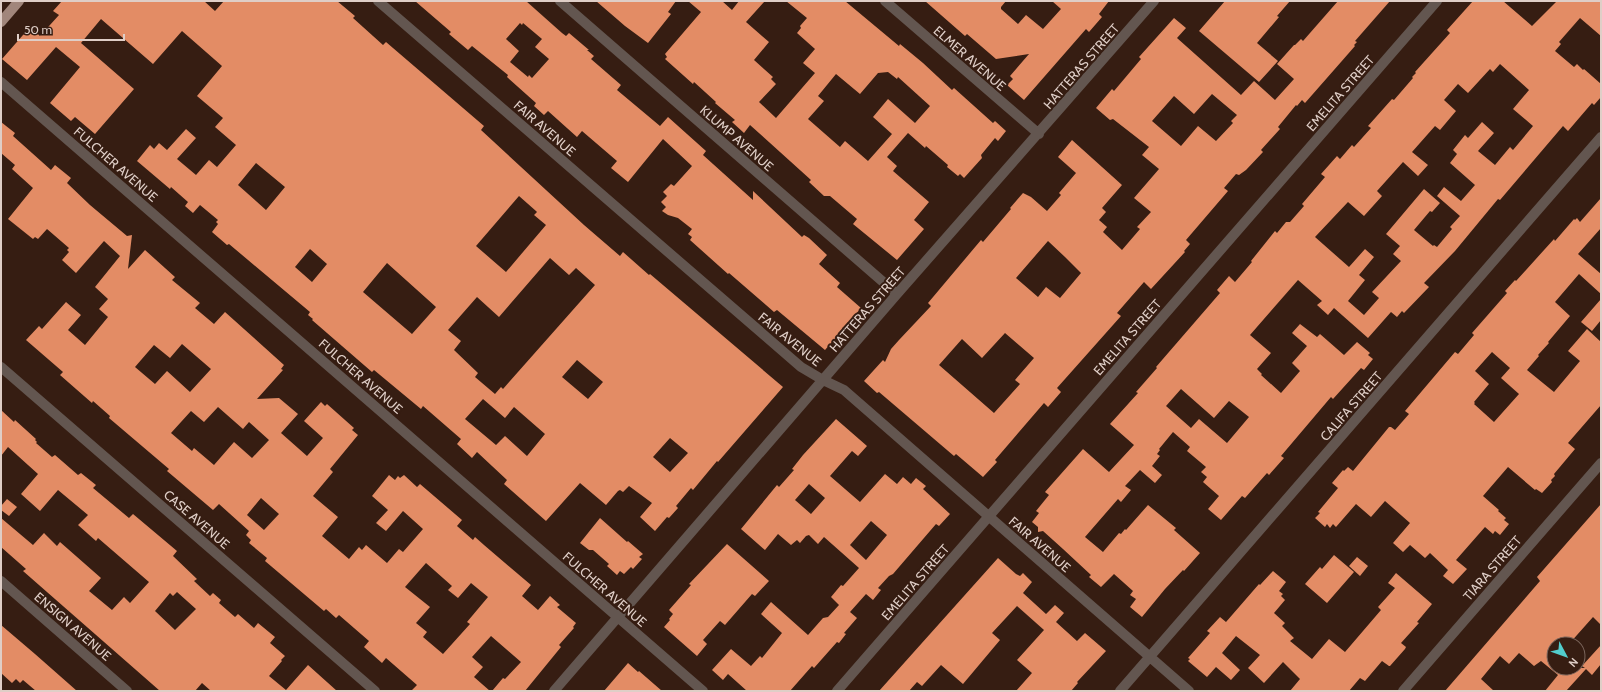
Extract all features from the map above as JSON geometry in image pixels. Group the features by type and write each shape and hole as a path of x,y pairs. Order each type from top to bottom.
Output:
{"main road":[{"path":"1,22 19,1"}],"street":[{"name":"FAIR AVENUE","path":"378,1 801,367 844,390 1189,691"},
{"name":"KLUMP AVENUE","path":"560,1 897,294"},
{"name":"ELMER AVENUE","path":"885,1 1039,134"},
{"name":"HATTERAS STREET","path":"554,691 897,294 1039,134 1154,1"},
{"name":"EMELITA STREET","path":"837,691 1437,1"},
{"name":"FULCHER AVENUE","path":"1,82 703,691"},
{"name":"CALIFA STREET","path":"1120,691 1601,137"},
{"name":"CASE AVENUE","path":"1,368 375,691"},
{"name":"TIARA STREET","path":"1403,691 1601,463"},
{"name":"ENSIGN AVENUE","path":"1,581 128,691"}],"building":[{"path":"62,1 204,1 215,11 224,1 337,1 355,16 353,18 383,45 386,42 484,126 481,130 584,225 620,256 623,252 783,387 693,490 691,488 676,506 678,508 669,518 667,517 655,531 640,517 652,503 629,486 623,492 620,490 618,491 606,505 580,483 546,521 504,484 507,480 477,452 472,458 457,444 461,439 423,406 421,409 374,370 372,372 312,320 313,319 308,315 310,312 229,244 227,245 212,232 218,224 216,222 218,220 200,205 193,213 185,206 188,202 137,161 150,145 154,149 159,143 167,150 186,129 196,138 177,159 196,175 209,160 217,167 236,145 215,127 223,118 197,96 222,66 182,31 153,64 101,19 81,43 134,89 95,134 75,117 71,121 50,103 80,67 56,47 27,80 2,59 30,27 40,36 59,15 53,11","holes":["256,163 285,187 266,210 238,185","519,196 537,212 534,215 546,225 506,272 476,246","310,249 327,264 312,282 295,267","550,258 569,275 576,268 595,285 503,389 501,387 495,394 475,377 478,373 454,350 461,341 448,330 477,297 499,317","387,263 436,307 412,334 363,292","577,360 603,382 588,399 562,377","483,399 505,418 514,407 545,434 527,456 505,436 496,445 465,419","670,438 688,453 670,472 653,457"]},
{"path":"415,1 526,1 562,33 566,36 569,33 589,50 587,50 594,56 591,59 621,85 617,90 660,126 668,117 706,151 703,155 753,200 753,191 802,237 804,235 809,238 827,255 819,264 840,283 837,287 861,308 825,350 777,310 774,312 690,240 692,237 688,234 692,229 678,218 668,215 662,211 666,207 661,202 667,196 663,192 671,184 674,186 692,166 663,139 628,182 611,168 617,161 582,131 577,137 548,111 544,115 534,106 536,103 507,77 508,75 472,46 468,50 449,34 451,32","holes":["520,23 522,25 523,23 542,39 535,47 549,59 532,78 529,75 528,77 510,62 519,51 506,39"]},
{"path":"596,1 676,1 668,12 671,14 648,43 625,26"},
{"path":"688,1 722,1 732,10 739,1 765,1 746,22 769,42 754,60 773,77 771,79 776,84 759,102 776,118 815,73 803,63 815,49 797,33 801,28 800,26 807,18 786,1 845,1 899,46 900,44 923,63 952,90 954,88 993,123 995,121 1006,131 998,141 995,138 981,155 982,158 964,178 960,174 958,176 926,146 925,148 908,133 887,157 897,166 893,171 929,202 914,220 924,229 897,260 853,224 857,219 830,196 824,196 809,182 811,180 750,125 744,133 732,122 735,120 715,103 716,102 665,59 667,57 665,54 701,12","holes":["888,72 897,79 898,77 930,106 915,123 888,99 873,117 892,134 868,161 845,141 840,147 808,119 824,101 818,96 836,74 860,94 878,73"]},
{"path":"925,1 1006,1 1001,9 1018,24 1026,15 1043,29 1061,9 1052,1 1109,1 1099,14 1102,17 1089,32 1086,29 1024,100 1007,85 1013,79 1010,76 1029,54 996,59 967,34 965,36"},
{"path":"1225,1 1290,1 1277,16 1279,17 1257,43 1278,61 1259,82 1199,31"},
{"path":"1338,1 1390,1 1355,41 1357,42 1354,45 1355,46 1305,103 1302,100 1297,106 1296,105 1278,127 1280,129 1261,150 1263,152 1246,170 1239,175 1236,174 1224,188 1228,191 1186,240 1190,244 1184,251 1185,252 1151,289 1144,282 1117,313 1121,316 1057,388 1061,392 1048,407 1044,403 995,460 997,462 983,477 956,454 954,456 864,381 883,360 885,362 891,349 931,306 928,303 981,240 983,242 1023,193 1031,197 1047,211 1061,195 1059,193 1076,173 1058,157 1072,140 1122,185 1102,208 1106,212 1099,220 1107,227 1103,232 1122,250 1140,229 1137,227 1151,212 1134,198 1159,169 1142,155 1149,147 1113,119 1110,120 1096,108 1112,89 1114,91 1141,59 1139,57 1174,18 1186,28 1177,38 1241,95 1254,81 1275,100 1294,79 1277,64 1294,45 1301,39 1303,41","holes":["1212,94 1237,115 1231,121 1233,123 1216,141 1198,126 1181,146 1152,121 1174,96 1194,114","1048,241 1081,273 1060,298 1046,287 1038,297 1016,278","1005,333 1034,358 1015,380 1020,384 994,413 939,365 962,339 982,358"]},
{"path":"1473,1 1503,1 1532,26 1557,1 1601,1 1601,36 1580,18 1559,42 1561,44 1555,51 1574,67 1577,64 1583,70 1584,69 1601,84 1601,97 1594,105 1592,103 1568,131 1563,126 1500,200 1498,199 1455,251 1424,283 1429,287 1404,313 1402,311 1397,317 1391,312 1368,338 1334,308 1328,315 1317,305 1322,301 1298,280 1250,335 1271,353 1257,369 1262,374 1261,375 1281,393 1300,371 1292,363 1307,346 1292,333 1300,324 1317,337 1320,334 1344,355 1357,342 1370,353 1368,355 1373,359 1364,370 1361,368 1333,399 1331,397 1281,456 1284,458 1269,475 1267,473 1245,498 1242,496 1221,520 1208,509 1219,496 1203,482 1207,477 1201,472 1206,467 1187,451 1190,447 1173,432 1159,449 1160,450 1157,454 1160,456 1152,466 1162,475 1155,483 1140,470 1125,486 1131,490 1121,502 1118,499 1085,537 1103,552 1119,533 1121,534 1125,529 1126,530 1148,505 1176,528 1174,530 1200,553 1165,589 1142,617 1130,607 1136,599 1130,595 1133,591 1114,574 1101,587 1089,577 1091,575 1043,531 1038,532 1038,527 1032,522 1039,513 1036,511 1049,495 1045,492 1083,449 1109,472 1134,445 1110,424 1138,393 1136,392 1157,368 1156,367 1220,293 1217,290 1229,276 1235,282 1275,231 1277,233 1286,222 1290,222 1304,206 1302,204 1325,177 1321,174 1337,156 1340,159 1352,145 1354,147 1371,128 1368,126 1392,99 1394,100 1413,78 1412,77 1416,73 1415,72 1450,33 1447,30","holes":["1500,64 1529,90 1513,109 1533,126 1513,150 1510,147 1495,165 1478,151 1494,133 1482,122 1468,138 1465,135 1453,150 1457,154 1450,163 1475,185 1461,201 1444,187 1437,196 1460,216 1450,227 1452,229 1437,247 1434,245 1433,246 1414,230 1430,211 1432,212 1440,203 1424,189 1386,234 1400,246 1393,254 1401,261 1372,292 1379,298 1364,315 1348,301 1365,280 1359,275 1374,257 1365,249 1349,267 1315,237 1348,202 1364,216 1382,196 1377,191 1403,162 1418,176 1428,165 1412,152 1435,126 1440,130 1456,111 1444,100 1458,84 1468,93 1490,69 1493,72","1181,389 1214,418 1229,401 1249,417 1227,443 1199,419 1191,428 1166,406"]},
{"path":"1,122 15,133 13,136 51,170 55,165 71,178 67,183 90,205 127,236 132,235 128,269 145,250 175,277 172,280 200,303 195,308 214,324 225,312 284,365 281,369 283,370 257,399 279,398 298,414 281,433 307,456 323,438 304,421 321,402 325,406 327,404 354,428 352,430 358,435 330,469 333,472 313,496 338,517 322,536 349,559 359,547 362,550 366,545 387,563 399,549 403,552 423,529 403,511 386,531 376,523 388,510 372,496 389,475 395,480 398,476 400,478 404,475 417,487 420,484 462,520 457,526 473,540 475,537 531,585 522,596 538,610 550,596 560,605 557,607 576,623 573,627 574,628 559,645 561,647 525,691 492,691 503,678 505,679 521,662 491,636 472,657 483,667 474,677 490,691 411,691 417,685 386,658 382,663 364,647 369,641 339,615 336,618 326,609 324,611 265,561 267,558 249,543 251,540 246,535 249,531 219,504 213,510 167,471 169,469 109,418 110,416 93,401 92,403 60,375 63,372 26,340 39,326 42,329 66,302 81,315 68,330 85,345 108,317 99,309 108,299 95,287 120,256 104,241 76,273 62,260 69,252 67,250 69,248 47,229 38,239 35,237 33,239 8,219 33,188 12,169 15,165 1,153","holes":["182,344 211,369 190,392 167,371 155,384 135,367 154,345 170,358","218,407 243,429 249,422 269,440 252,458 234,442 214,465 194,448 192,451 171,433 191,411 204,422","261,498 279,514 264,530 247,515","426,563 452,586 448,590 458,598 471,583 488,597 467,622 470,624 443,654 423,637 427,632 416,623 430,607 405,587"]},
{"path":"1601,198 1601,228 1578,254 1601,274 1601,294 1579,274 1555,302 1570,316 1527,370 1554,392 1580,361 1568,351 1587,329 1601,342 1601,405 1568,443 1575,449 1554,474 1555,476 1551,480 1552,482 1542,493 1536,489 1535,490 1508,467 1483,496 1499,510 1498,511 1506,518 1504,520 1509,524 1500,535 1495,531 1493,534 1485,527 1456,560 1467,569 1453,584 1443,576 1448,570 1430,553 1425,558 1410,545 1403,552 1393,543 1410,523 1385,501 1371,517 1356,504 1336,527 1333,524 1330,528 1327,524 1325,527 1315,518 1320,513 1318,512 1338,488 1332,483 1343,470 1344,471 1348,467 1353,471 1389,427 1395,430 1409,414 1405,411 1455,352 1458,354 1474,335 1472,333 1507,293 1505,291 1554,239 1555,241 1574,219 1575,220 1577,218 1580,222","holes":["1492,352 1510,368 1501,378 1519,394 1494,422 1474,404 1489,384 1475,371"]},
{"path":"1601,299 1601,320 1592,331 1581,322"},
{"path":"1,410 14,422 15,420 36,439 36,443 52,457 55,455 78,475 81,473 96,485 93,488 129,518 133,514 177,551 173,556 197,579 194,581 210,596 213,593 221,600 219,603 235,617 238,614 254,628 258,623 275,637 270,643 285,656 269,676 286,690 308,665 337,691 211,691 202,683 195,691 160,691 23,571 26,569 1,547 1,518 33,545 44,533 57,546 60,542 101,578 89,591 112,610 124,597 130,603 149,582 98,538 96,541 78,525 88,515 58,490 40,511 21,494 38,474 8,447 1,456","holes":["177,592 196,609 175,630 155,611 170,593 173,596"]},
{"path":"836,419 867,446 858,456 852,451 830,476 860,502 885,474 897,484 903,477 911,484 916,478 926,486 923,489 950,514 939,526 936,524 893,574 889,576 878,588 881,590 873,600 866,594 850,612 857,618 844,633 846,634 839,643 837,642 814,668 812,666 790,691 747,691 728,674 723,680 712,670 731,649 751,666 760,656 762,658 782,633 761,614 771,602 808,635 823,618 828,617 839,605 831,597 859,568 824,537 818,544 809,535 806,536 800,543 797,540 791,545 778,534 765,550 741,529 777,485 779,487 794,470 792,469","holes":["809,484 825,498 811,514 795,500","871,521 887,535 866,560 850,545"]},
{"path":"7,499 17,507 9,516 1,510 1,506"},
{"path":"1601,504 1601,625 1593,617 1576,636 1546,636 1546,665 1541,661 1534,666 1519,653 1509,664 1500,656 1481,679 1494,691 1445,691 1540,581 1537,577"},
{"path":"600,518 643,554 639,557 642,559 633,569 631,567 624,574 620,571 617,575 607,566 609,564 593,550 589,550 580,543"},
{"path":"727,544 769,581 755,596 752,594 725,625 720,621 703,640 707,644 697,656 664,627 673,614 669,610 691,585 689,584"},
{"path":"1334,555 1354,572 1327,603 1305,584 1320,567 1322,569"},
{"path":"1357,557 1368,566 1360,576 1349,566"},
{"path":"998,558 1016,574 1020,576 1023,573 1032,582 1023,593 1046,614 1055,605 1064,613 1056,622 1077,641 1085,633 1106,651 1077,682 1078,683 1071,691 1016,691 1032,673 1017,660 1044,630 1017,606 992,633 1000,640 963,684 941,665 922,686 917,682 909,691 879,691"},
{"path":"1273,571 1286,582 1279,591 1283,594 1281,596 1285,600 1274,613 1285,623 1282,626 1294,638 1290,641 1312,659 1329,639 1345,652 1381,610 1378,607 1395,588 1388,583 1396,573 1432,604 1417,622 1419,623 1401,643 1406,647 1390,666 1382,661 1365,681 1360,678 1349,691 1290,691 1300,679 1283,662 1264,683 1248,668 1260,655 1236,636 1222,653 1240,670 1231,680 1216,667 1207,677 1188,661 1190,659 1188,658 1210,633 1207,631 1220,617 1226,622 1259,584 1260,585"},
{"path":"1,625 77,691 36,691 23,680 20,683 16,679 12,683 1,673"},
{"path":"1601,645 1601,664 1592,675 1586,669 1586,662"},
{"path":"628,663 638,672 639,671 662,691 604,691"},
{"path":"1557,676 1580,676 1566,691 1545,691"}]}
